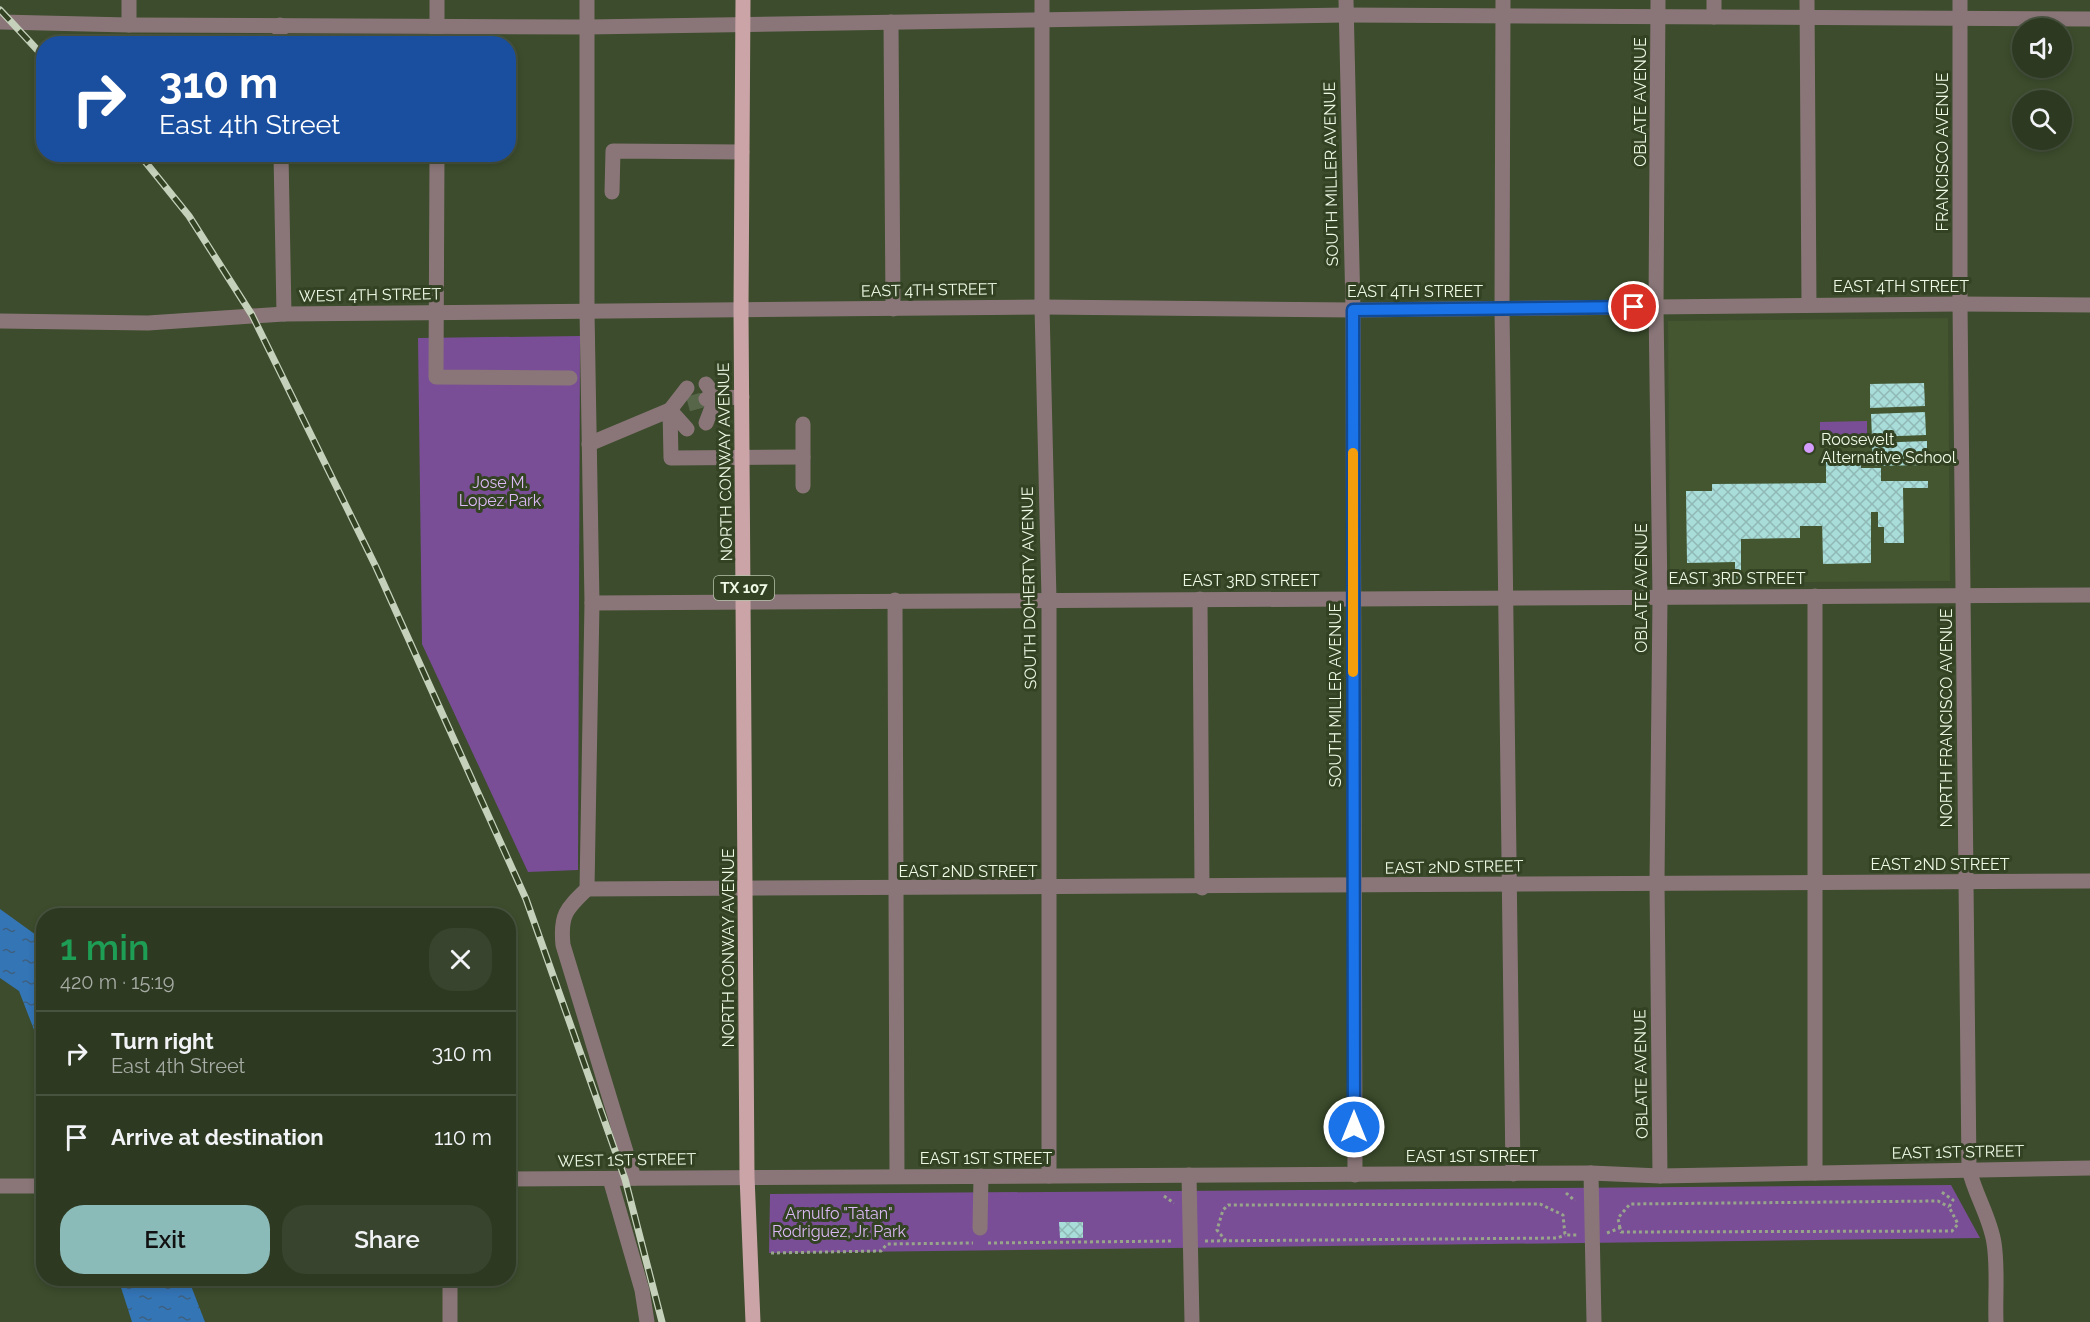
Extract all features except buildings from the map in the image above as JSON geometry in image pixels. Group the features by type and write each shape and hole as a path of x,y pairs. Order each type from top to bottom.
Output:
{"main road":[{"name":"NORTH CONWAY AVENUE","path":"743,0 741,310 747,891 747,1176"},
{"name":"TX 107","path":"747,1176 753,1322"}],"street":[{"path":"129,0 129,25"},
{"path":"437,0 437,36"},
{"path":"587,0 587,311 592,603 587,890 567,908 561,927 562,945 634,1178"},
{"name":"SOUTH DOHERTY AVENUE","path":"1042,0 1042,307 1049,598 1047,888 1049,1176"},
{"name":"OBLATE AVENUE","path":"1658,0 1656,306 1660,597 1657,882 1660,1176"},
{"path":"1714,0 1714,17"},
{"path":"1807,0 1809,305"},
{"name":"FRANCISCO AVENUE","path":"1960,0 1960,304"},
{"path":"0,22 129,25 587,27 891,22 1346,8 1503,8 1714,17 2090,19"},
{"name":"SOUTH MILLER AVENUE","path":"1346,8 1353,310 1355,1175"},
{"path":"1503,8 1502,308 1513,1174"},
{"path":"891,22 893,309"},
{"path":"280,25 280,36"},
{"path":"612,192 613,151 742,152"},
{"path":"281,162 284,314"},
{"path":"437,162 436,377 570,378"},
{"name":"NORTH FRANCISCO AVENUE","path":"1960,304 1969,1169 1974,1189 1988,1219 1994,1244 1996,1322"},
{"name":"EAST 4TH STREET","path":"741,310 1042,307 1353,310 1656,306 2090,305"},
{"name":"WEST 4TH STREET","path":"0,321 148,323 284,314 741,310"},
{"path":"687,388 670,410 671,458 803,457"},
{"path":"706,423 709,393 742,397"},
{"path":"589,444 688,404"},
{"path":"670,410 687,429"},
{"path":"803,424 803,486"},
{"name":"EAST 3RD STREET","path":"592,603 1049,598 2090,595"},
{"path":"1815,596 1815,1173"},
{"path":"1200,598 1202,888"},
{"path":"896,600 897,1176"},
{"name":"EAST 2ND STREET","path":"587,890 747,891 1353,887 1657,882 2090,881"},
{"name":"EAST 1ST STREET","path":"747,1176 1591,1173 1660,1176 2090,1168"},
{"path":"1591,1173 1594,1322"},
{"path":"1189,1175 1184,1241 1192,1322"},
{"name":"WEST 1ST STREET","path":"516,1179 747,1176"},
{"path":"980,1228 981,1176"},
{"path":"610,1179 642,1290 647,1322"},
{"path":"0,1186 36,1186"},
{"path":"450,1286 450,1322"}],"path":[{"path":"1164,1196 1177,1204"},
{"path":"1620,1228 1618,1218 1630,1204 1938,1202 1948,1207"},
{"path":"1177,1232 1184,1241"},
{"path":"771,1253 881,1251 887,1244 1557,1238 1565,1234"}],"shaded area":[{"name":"Roosevelt Alternative School","path":"1948,318 1950,581 1670,583 1668,321"}],"green space":[{"name":"Jose M. Lopez Park","path":"580,336 578,870 528,872 422,644 418,338"},
{"path":"1867,421 1867,439 1820,440 1820,422"},
{"name":"Arnulfo \"Tatan\" Rodriguez, Jr. Park","path":"1951,1185 1980,1238 769,1253 770,1194"}],"water":[{"path":"0,909 36,935 36,1035 19,991 0,978"},
{"path":"121,1286 191,1286 205,1322 132,1322"}],"tunnel":[{"path":"688,404 706,399"}],"railway":[{"path":"0,10 36,48"},
{"path":"145,162 189,216 252,315 376,567 526,899 625,1179 662,1322"}],"slow traffic":[{"path":"1353,453 1353,672"}],"place":[{"name":"Roosevelt Alternative School","path":"1809,448"}],"route":[{"path":"1354,1127 1353,310 1634,307"}]}
